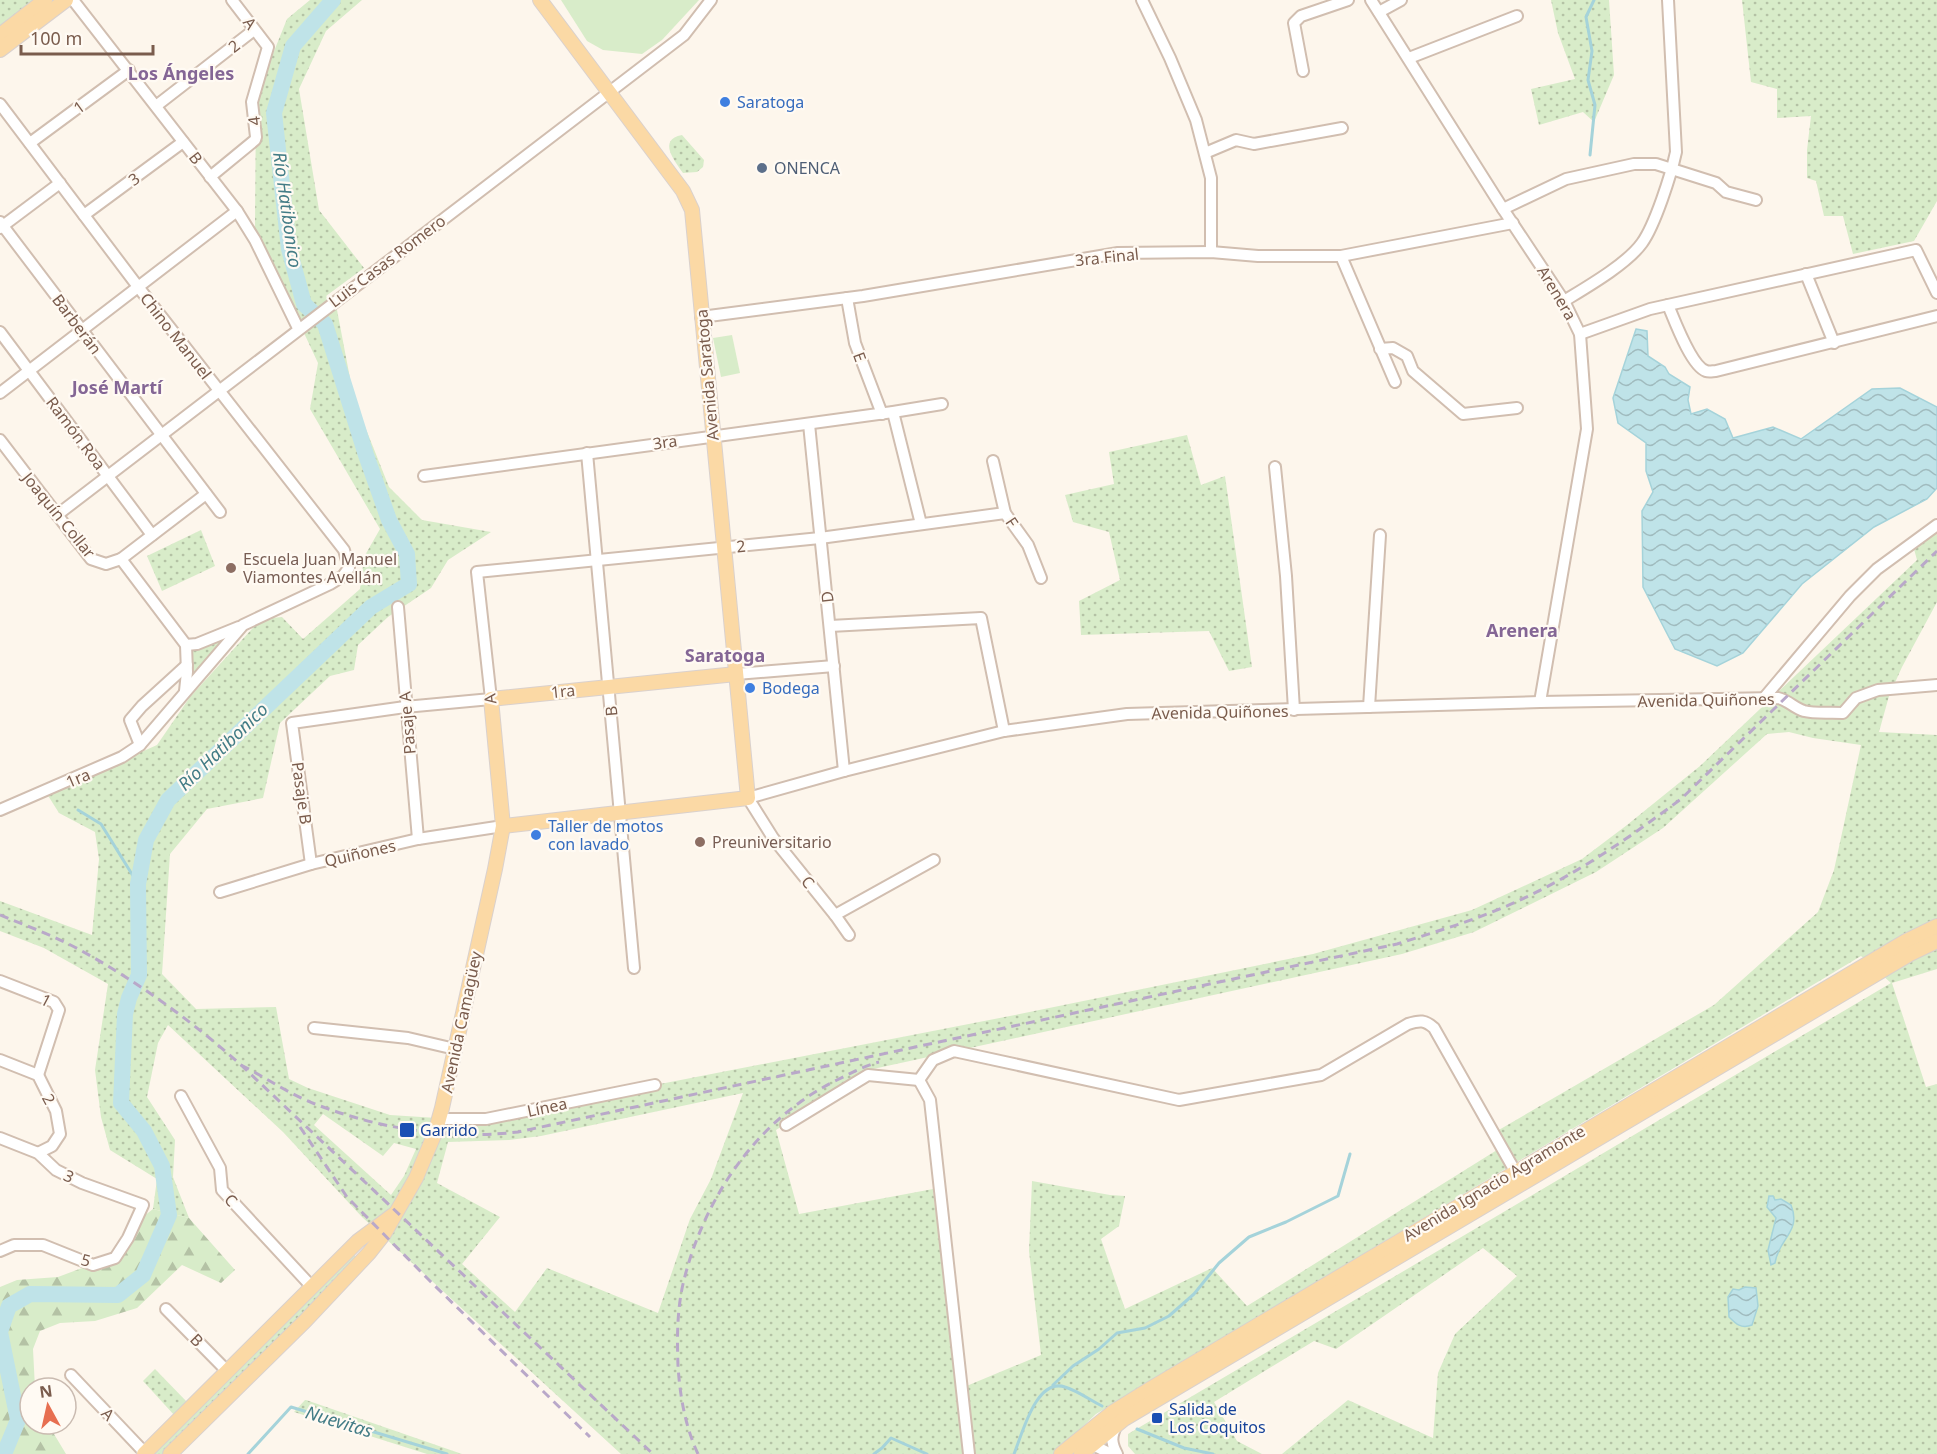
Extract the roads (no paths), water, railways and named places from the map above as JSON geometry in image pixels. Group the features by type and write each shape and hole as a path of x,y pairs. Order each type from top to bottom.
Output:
{"main road":[{"path":"0,35 45,0"},
{"path":"0,50 66,0"},
{"name":"Avenida Saratoga","path":"540,0 683,191 692,210 748,798"},
{"name":"1ra","path":"490,699 736,674"},
{"name":"A","path":"490,699 503,826"},
{"name":"Avenida Quiñones","path":"503,826 748,798"},
{"name":"Avenida Camagüey","path":"170,1454 305,1321 369,1253 384,1234 416,1178 439,1119 503,826"},
{"name":"Avenida Ignacio Agramonte","path":"1083,1447 1113,1412 1150,1389 1515,1171 1906,941 1937,926"},
{"name":"Avenida Ignacio Agramonte","path":"1060,1454 1083,1447 1910,954 1937,941"},
{"name":"Avenida Camagüey","path":"145,1453 358,1241 397,1212"},
{"path":"358,1241 369,1253"}],"street":[{"name":"B","path":"73,0 237,211 255,240 298,328"},
{"name":"A","path":"232,0 267,47"},
{"name":"Luis Casas Romero","path":"57,515 298,328 684,35 711,0"},
{"path":"1142,0 1193,112 1211,178 1211,252"},
{"path":"1303,72 1294,23 1301,16 1348,0"},
{"name":"Arenera","path":"1371,0 1564,301 1580,334 1587,429 1540,702"},
{"path":"1379,12 1401,0"},
{"path":"1564,301 1626,258 1642,243 1672,169 1676,152 1668,0"},
{"path":"1408,58 1517,16"},
{"name":"2","path":"156,106 254,30"},
{"name":"4","path":"210,177 255,140 252,102 267,47"},
{"name":"1","path":"30,143 129,70"},
{"name":"Chino Manuel","path":"0,104 139,288 344,550 349,568"},
{"path":"1204,153 1236,140 1254,144 1342,128"},
{"name":"3","path":"84,215 183,142"},
{"path":"1503,209 1566,179 1634,164 1656,164 1716,183 1726,192 1756,200"},
{"path":"1,225 60,183"},
{"path":"0,393 237,211"},
{"name":"3ra Final","path":"701,316 847,298 1118,253 1211,252 1258,256 1341,256 1513,223"},
{"name":"Barberán","path":"1,225 220,512"},
{"path":"1580,334 1650,309 1916,250 1937,293"},
{"path":"1341,256 1395,382"},
{"path":"1806,274 1834,343"},
{"name":"E","path":"847,298 855,343 887,413 921,524"},
{"path":"1668,305 1684,344 1700,367 1706,371 1716,371 1834,343 1937,316"},
{"name":"Ramón Roa","path":"0,332 152,535"},
{"path":"1380,349 1393,348 1407,356 1413,371 1463,414 1517,408"},
{"name":"3ra","path":"424,476 942,404"},
{"name":"D","path":"809,424 844,771"},
{"name":"Joaquín Collar","path":"0,440 91,559 106,564 122,559 186,645"},
{"name":"B","path":"587,453 634,968"},
{"name":"F","path":"993,461 1005,513 1028,545 1041,578"},
{"path":"1275,467 1286,576 1294,710"},
{"path":"122,559 206,494"},
{"name":"2","path":"477,572 820,538 1005,513"},
{"path":"1764,699 1850,596 1877,569 1937,525"},
{"path":"1369,707 1380,535"},
{"name":"1ra","path":"186,645 197,644 243,625 330,584 343,576 349,568"},
{"name":"A","path":"477,572 490,699"},
{"name":"Pasaje A","path":"398,607 418,839"},
{"path":"830,626 981,618 1004,731"},
{"name":"1ra","path":"0,810 98,769 140,745 243,625"},
{"path":"185,692 186,645"},
{"path":"140,745 130,720 187,665"},
{"name":"1ra","path":"736,674 834,666"},
{"name":"Avenida Quiñones","path":"748,798 844,771 1004,731 1127,714 1540,702 1764,699 1785,699 1792,706 1805,711 1843,713 1856,698 1871,692 1937,685"},
{"name":"1ra","path":"292,723 405,707 490,699"},
{"name":"Pasaje B","path":"292,723 311,864"},
{"name":"C","path":"748,798 773,838 849,935"},
{"name":"Quiñones","path":"220,892 311,864 418,839 503,826"},
{"path":"835,915 934,860"},
{"name":"1","path":"0,981 54,1002 59,1010 38,1075"},
{"path":"919,1080 933,1060 954,1051 1179,1100 1321,1075 1408,1024 1418,1020 1426,1021 1434,1028 1515,1171"},
{"path":"314,1028 408,1038 455,1049"},
{"name":"2","path":"0,1060 38,1075 56,1111 60,1134 52,1146 38,1153"},
{"path":"786,1125 868,1075 919,1080"},
{"path":"919,1080 930,1100 969,1454"},
{"name":"Línea","path":"439,1119 486,1119 655,1085"},
{"name":"C","path":"181,1096 220,1168 222,1190 312,1287"},
{"name":"3","path":"0,1138 38,1153 56,1170 82,1183 143,1205"},
{"name":"5","path":"0,1251 14,1245 43,1245 93,1265 115,1258 128,1238 143,1205"},
{"name":"B","path":"166,1309 227,1371"},
{"name":"A","path":"71,1375 145,1453"},
{"path":"1117,1425 1112,1435 1112,1442 1117,1454"},
{"path":"1083,1447 1111,1454"}],"water":[{"path":"1636,329 1647,331 1648,356 1665,367 1669,374 1690,387 1688,400 1691,414 1707,409 1725,419 1733,438 1773,427 1801,439 1872,389 1900,388 1937,407 1937,488 1927,499 1874,527 1802,584 1743,653 1717,666 1675,649 1643,587 1642,511 1653,492 1646,471 1646,443 1618,423 1613,398"},
{"path":"1769,1196 1791,1205 1794,1214 1792,1229 1780,1248 1775,1263 1771,1265 1768,1250 1776,1218 1767,1207"},
{"path":"1745,1287 1756,1288 1758,1306 1752,1325 1742,1326 1729,1317 1728,1297 1733,1289 1739,1290"}],"waterway":[{"name":"Río Hatibonico","path":"4,1454 18,1420 0,1332 9,1306 30,1294 118,1295 143,1275 169,1215 162,1166 144,1131 121,1103 125,1014 139,975 138,884 146,840 168,800 371,607 409,584 407,554 389,520 325,324 304,304 289,249 274,113 293,46 333,0"},
{"path":"1590,155 1595,105 1588,80 1592,51 1586,17 1594,0"},
{"path":"78,810 101,824 138,884"},
{"path":"1053,1385 1073,1366 1099,1349 1117,1333 1145,1328 1169,1316 1194,1294 1219,1263 1249,1237 1286,1222 1338,1196 1350,1154"},
{"name":"Nuevitas","path":"1014,1454 1038,1399 1055,1386 1065,1387 1102,1406"},
{"name":"Nuevitas","path":"248,1454 291,1407 447,1454"},
{"name":"Nuevitas","path":"1137,1429 1184,1448 1213,1454"},
{"name":"Nuevitas","path":"874,1454 891,1438 927,1454"}],"railway":[{"path":"241,1065 305,1100 364,1120 415,1130 466,1135 518,1132 1397,944 1488,913 1540,890 1602,854 1681,799 1937,551"},
{"path":"0,915 61,940 101,962 164,1003 204,1033 241,1065 653,1454"},
{"path":"698,1454 686,1422 682,1400 678,1366 678,1335 683,1284 704,1222 719,1192 738,1165 758,1139 782,1116 808,1096 837,1080 879,1062"},
{"path":"300,1127 347,1197 590,1437"}],"place":[{"name":"Saratoga","path":"725,102"},
{"name":"ONENCA","path":"762,168"},
{"name":"Escuela Juan Manuel Viamontes Avellán","path":"231,568"},
{"name":"Bodega","path":"750,688"},
{"name":"Taller de motos con lavado","path":"536,835"},
{"name":"Preuniversitario","path":"700,842"},
{"name":"Garrido","path":"407,1130"},
{"name":"Salida de Los Coquitos","path":"1157,1418"}],"district":[{"name":"Los Ángeles","path":"181,74"},
{"name":"José Martí","path":"117,388"},
{"name":"Arenera","path":"1522,631"},
{"name":"Saratoga","path":"725,656"}]}
